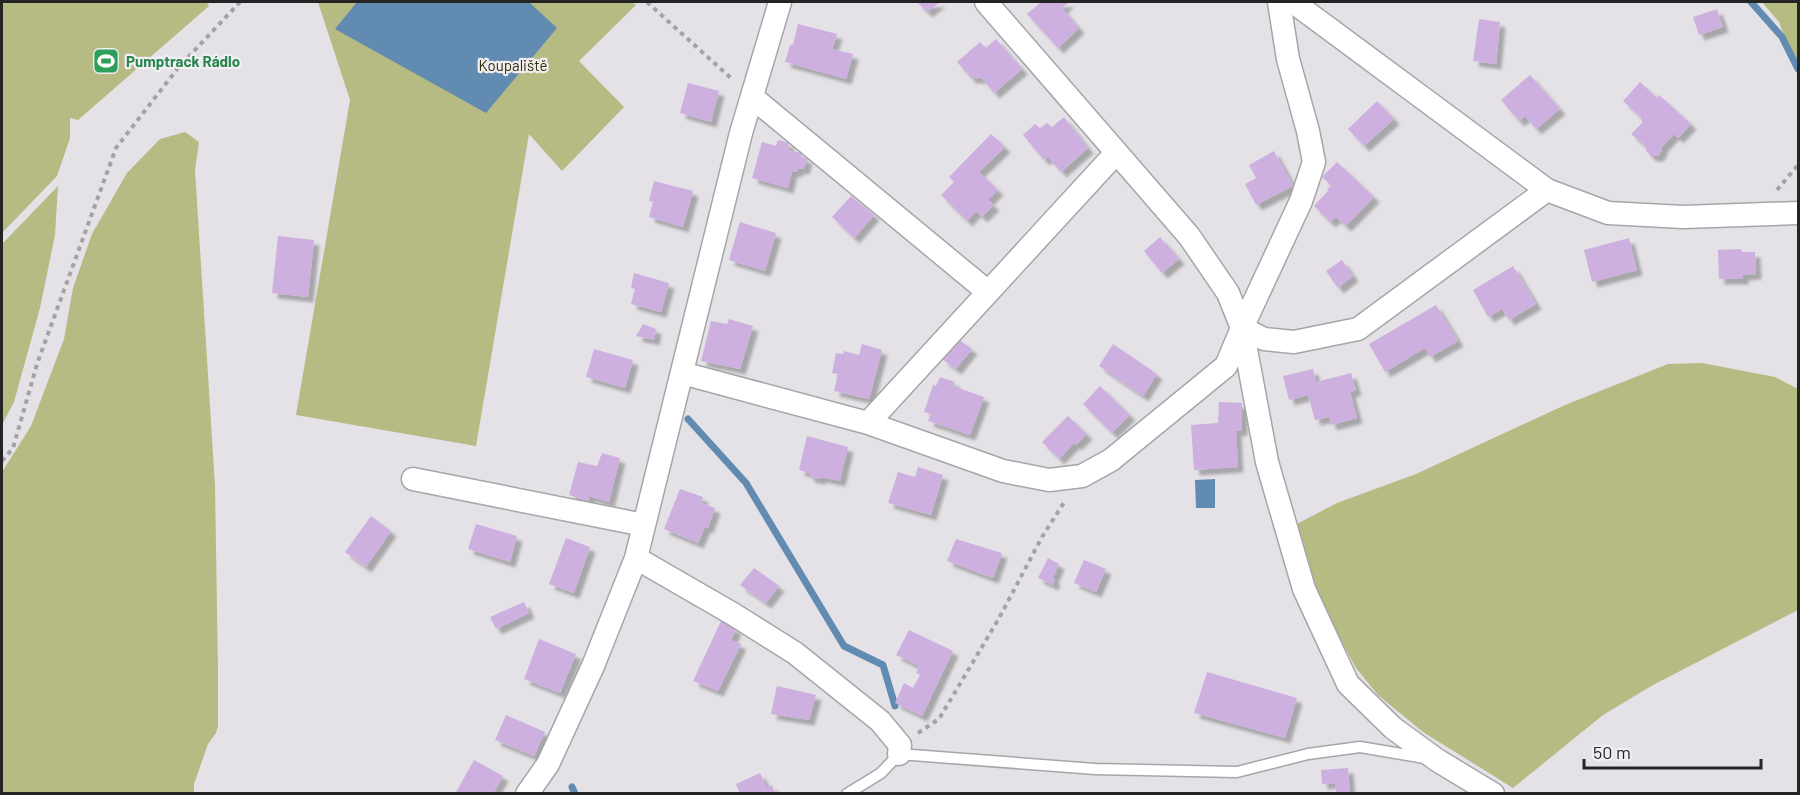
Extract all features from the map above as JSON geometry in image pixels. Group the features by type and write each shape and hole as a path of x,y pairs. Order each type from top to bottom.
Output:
{"street":[{"path":"527,794 548,764 580,695 636,558 752,96 780,2"},
{"path":"986,2 1189,236 1228,293 1242,328 1267,462 1304,589 1348,684 1393,728 1437,760 1493,794"},
{"path":"682,373 868,423 1003,471 1049,480 1082,476 1111,460 1226,366 1301,201 1314,162 1288,59 1279,2"},
{"path":"1293,2 1547,190 1608,213 1683,217 1798,213"},
{"path":"752,96 988,292"},
{"path":"868,423 1116,153"},
{"path":"1242,328 1264,339 1294,342 1358,329 1547,190"},
{"path":"414,479 644,525"},
{"path":"636,558 795,653 880,721 900,750"}],"lane":[{"path":"847,794 881,773 900,750 1095,769 1238,772 1308,754 1360,747 1437,760"}],"path":[{"path":"2,461 14,448 37,364 116,148 178,68 240,2"},
{"path":"647,2 752,96"},
{"path":"900,750 939,719 998,620 1042,537 1082,476"}],"green space":[{"path":"2,2 207,2 209,6 78,120 70,118 70,138 57,176 2,233"},
{"name":"Koupaliště","path":"318,2 632,2 636,5 579,61 624,107 562,171 529,134 476,446 296,415 350,100"},
{"path":"1762,2 1798,2 1798,76 1779,22"},
{"path":"185,132 199,142 195,170 215,486 218,726 208,744 194,784 194,793 2,793 2,472 31,426 64,339 73,288 92,234 127,173 160,139"},
{"path":"58,186 55,235 40,308 14,402 2,425 2,244"},
{"path":"1702,363 1775,377 1798,389 1798,610 1653,685 1603,715 1513,788 1423,732 1378,695 1356,668 1310,583 1293,526 1337,503 1416,474 1565,405 1668,364"}],"water":[{"path":"357,2 529,2 557,28 486,113 335,29"},
{"path":"1215,479 1215,508 1196,508 1195,480"}],"building":[{"path":"917,2 940,2 927,12"},
{"path":"1041,2 1069,2 1062,8 1079,28 1058,48 1027,14"},
{"path":"1717,9 1723,27 1699,35 1693,17"},
{"path":"1479,19 1500,22 1496,64 1473,61"},
{"path":"798,24 837,34 832,49 853,54 846,79 785,62 790,45 793,45"},
{"path":"996,39 1022,69 994,93 981,77 972,79 957,62 980,42 986,48"},
{"path":"1530,75 1560,109 1536,129 1525,116 1519,121 1501,100"},
{"path":"1640,82 1657,98 1659,95 1691,124 1678,138 1674,134 1662,147 1658,156 1651,156 1646,151 1646,147 1631,134 1642,123 1641,117 1623,101"},
{"path":"688,83 719,91 711,122 680,113"},
{"path":"1377,101 1394,119 1364,146 1348,129"},
{"path":"1064,117 1088,148 1061,172 1048,157 1044,160 1023,135 1035,124 1040,128 1047,123 1052,127"},
{"path":"991,134 1005,147 979,172 998,190 988,200 994,205 982,217 976,211 967,221 941,195 954,182 949,177"},
{"path":"778,140 789,143 788,150 802,153 801,157 807,158 804,169 798,168 797,172 792,171 788,188 752,178 762,142 776,146"},
{"path":"1274,151 1293,186 1256,205 1245,184 1256,178 1249,165"},
{"path":"1337,162 1374,197 1346,226 1336,217 1330,222 1314,206 1331,185 1322,177"},
{"path":"654,181 693,191 683,227 649,217 653,202 649,201"},
{"path":"851,196 874,215 854,238 832,217"},
{"path":"740,222 776,233 765,271 729,260"},
{"path":"278,236 314,240 308,297 272,293"},
{"path":"1160,237 1179,259 1162,273 1144,251"},
{"path":"1629,238 1637,270 1592,282 1584,250"},
{"path":"1741,249 1742,252 1755,252 1756,274 1743,275 1743,279 1719,279 1718,250"},
{"path":"1342,260 1353,276 1338,288 1326,271"},
{"path":"1513,266 1536,304 1509,320 1502,309 1488,317 1473,290"},
{"path":"634,273 669,283 661,312 631,304 635,289 631,288"},
{"path":"1436,305 1458,341 1430,357 1425,348 1385,372 1369,344"},
{"path":"729,319 753,326 740,369 701,361 711,321 727,324"},
{"path":"643,324 656,329 654,340 636,336"},
{"path":"958,339 972,349 956,369 942,359"},
{"path":"862,344 882,350 869,399 834,391 838,374 832,373 836,353 843,354 844,351 859,355"},
{"path":"1113,344 1157,374 1143,396 1099,366"},
{"path":"594,349 633,360 625,388 586,377"},
{"path":"1313,369 1316,382 1351,373 1356,390 1350,392 1357,418 1331,425 1329,417 1315,420 1308,395 1289,400 1283,376"},
{"path":"940,377 955,382 953,386 984,397 970,435 928,421 931,414 924,412 933,385 936,386"},
{"path":"1100,386 1130,415 1112,433 1083,404"},
{"path":"1219,402 1242,403 1242,430 1236,431 1238,467 1194,470 1191,425 1218,423"},
{"path":"1068,416 1087,434 1076,445 1074,443 1059,459 1042,442"},
{"path":"807,436 848,447 840,481 809,477 809,473 799,470"},
{"path":"602,453 620,458 609,502 589,496 588,501 569,495 578,462 597,466"},
{"path":"918,467 943,475 931,515 888,503 898,472 915,477"},
{"path":"680,489 703,497 701,503 715,508 708,528 705,527 698,543 664,529"},
{"path":"371,516 391,531 366,567 345,552"},
{"path":"476,524 517,536 510,562 468,549"},
{"path":"566,538 590,547 574,593 549,584"},
{"path":"956,539 1002,553 993,578 947,561"},
{"path":"1048,558 1059,564 1053,578 1055,580 1053,585 1038,578"},
{"path":"1084,560 1106,569 1096,592 1074,583"},
{"path":"754,568 779,586 766,603 740,585"},
{"path":"524,602 529,613 496,629 490,617"},
{"path":"721,621 736,629 731,640 741,644 718,691 693,681"},
{"path":"909,630 953,651 922,716 895,703 904,683 913,688 920,675 916,673 919,666 896,655"},
{"path":"539,639 576,654 560,693 524,679"},
{"path":"1207,672 1297,698 1285,738 1194,713"},
{"path":"777,686 816,695 809,720 771,714"},
{"path":"506,715 545,732 534,756 495,740"},
{"path":"474,760 503,776 493,794 455,794"},
{"path":"1348,768 1350,794 1336,794 1335,783 1322,784 1321,770"},
{"path":"760,773 767,788 772,785 775,794 740,794 736,784"}],"waterway":[{"path":"1751,2 1782,37 1798,69"},
{"path":"688,419 746,483 844,646 883,665 895,706"},
{"path":"572,787 575,794"}],"place":[{"name":"Pumptrack Rádlo","path":"106,61"}]}
